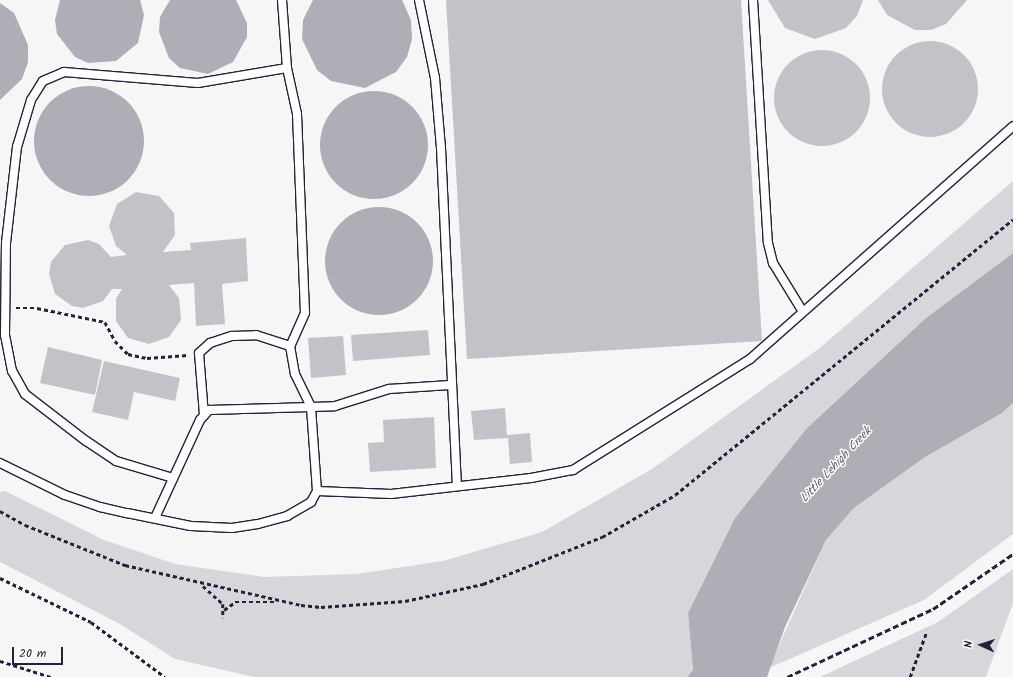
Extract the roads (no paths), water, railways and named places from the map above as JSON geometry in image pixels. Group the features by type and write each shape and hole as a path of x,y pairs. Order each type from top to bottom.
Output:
{"lane":[{"path":"0,463 65,495 155,518 232,528 258,524 287,516 311,502 317,491 311,407 295,374 290,346 305,313 297,114 287,68 282,0"},
{"path":"419,0 435,78 440,140 450,385 458,485"},
{"path":"753,0 768,243 773,263 803,312"},
{"path":"173,478 116,461 25,394 12,371 5,335 6,243 17,147 31,100 43,81 64,72 198,83 287,68"},
{"path":"317,491 391,494 458,485 531,478 572,470 750,359 1013,126"},
{"path":"204,415 198,353 210,343 232,336 256,335 290,346"},
{"path":"155,518 204,415 209,410 335,406 389,389 450,385"}],"water":[{"path":"60,0 140,0 144,15 138,43 116,61 88,63 75,57 57,34 55,20"},
{"path":"170,0 236,0 247,23 247,37 233,62 208,74 180,68 169,58 159,32 160,17"},
{"path":"313,0 402,0 411,20 412,39 407,57 396,72 365,88 331,81 317,70 302,39 303,20"},
{"path":"0,3 14,13 28,45 28,62 22,79 0,100"},
{"path":"89,86 110,90 128,102 140,120 144,141 140,162 128,180 110,192 89,196 68,192 50,180 38,162 34,141 38,120 50,102 68,90"},
{"path":"374,91 395,95 412,107 424,124 428,145 424,166 412,183 395,195 374,199 353,195 336,183 324,166 320,145 324,124 336,107 353,95"},
{"path":"379,207 400,211 417,223 429,240 433,261 429,282 417,299 400,311 379,315 358,311 341,299 329,282 325,261 329,240 341,223 358,211"},
{"name":"Little Lehigh Creek","path":"1013,253 1013,403 1002,413 925,457 854,508 826,540 785,627 767,677 687,677 693,670 688,613 735,518 807,428 926,318"}],"railway":[{"path":"787,677 933,609 1013,554"}]}
